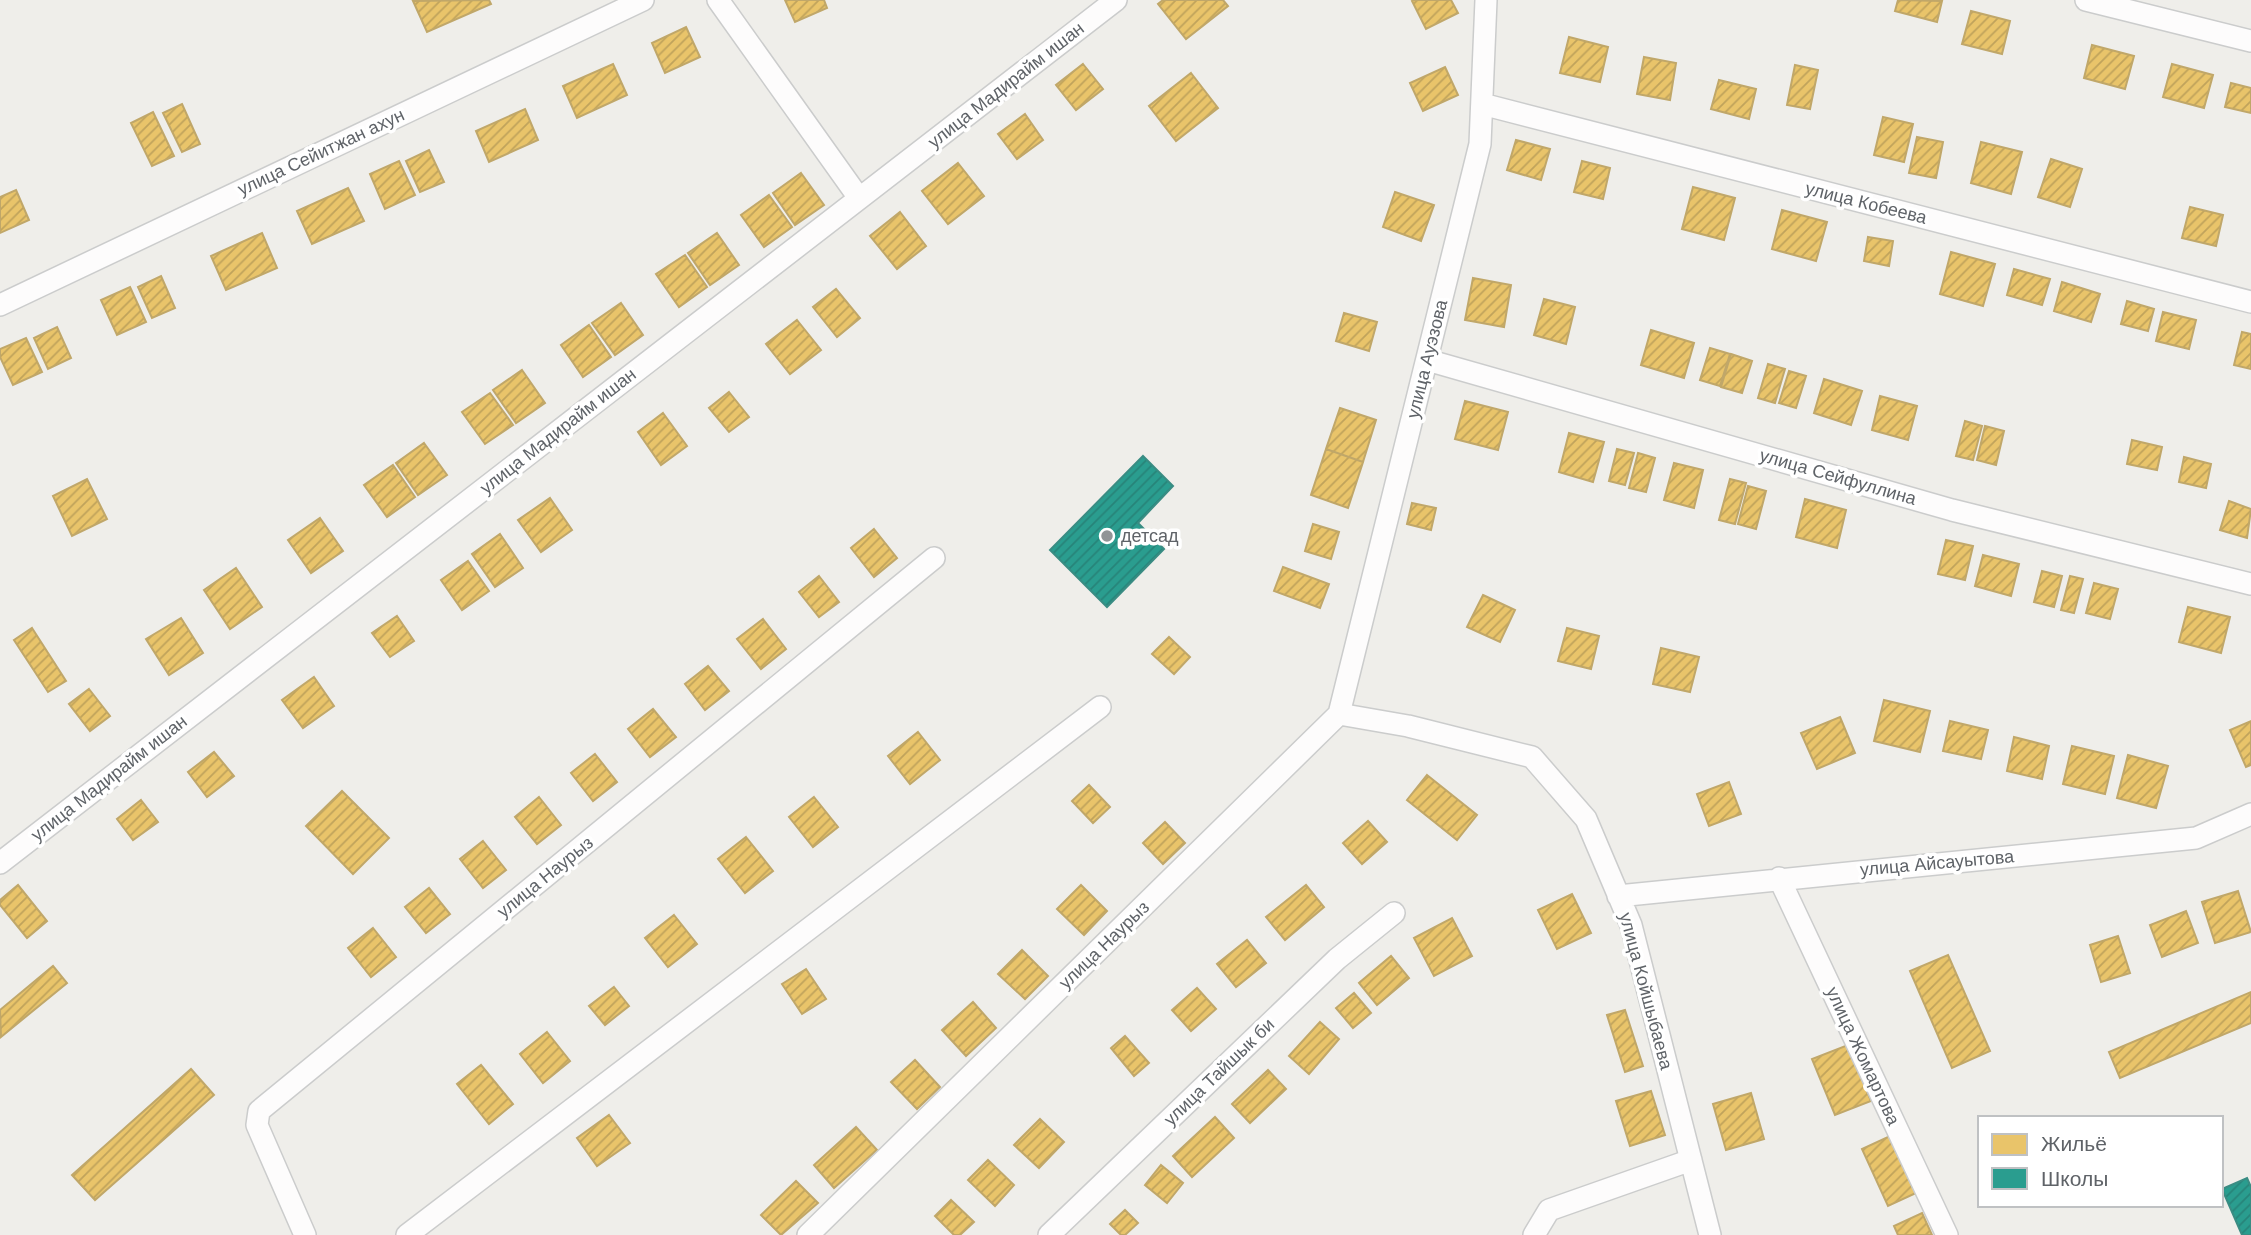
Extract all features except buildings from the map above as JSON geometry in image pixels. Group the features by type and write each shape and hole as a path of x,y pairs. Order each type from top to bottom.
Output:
{"street":[{"name":"улица Сейитжан ахун","path":"0,305 643,0"},
{"path":"718,0 859,198"},
{"name":"улица Мадирайм ишан","path":"0,863 1116,0"},
{"name":"улица Ауэзова","path":"1339,714 1480,144 1486,0"},
{"path":"2086,0 2251,41"},
{"name":"улица Кобеева","path":"1482,104 2251,302"},
{"name":"улица Сейфуллина","path":"1427,360 1952,510 2251,584"},
{"name":"улица Наурыз","path":"305,1235 257,1125 259,1111 934,558"},
{"path":"407,1235 1100,707"},
{"name":"улица Койшыбаева","path":"1339,714 1408,726 1532,757 1586,819 1631,925 1710,1235"},
{"name":"улица Наурыз","path":"808,1235 1339,714"},
{"name":"улица Айсауытова","path":"1618,896 2196,838 2250,816"},
{"name":"улица Жомартова","path":"1779,878 1947,1235"},
{"name":"улица Тайшык би","path":"1049,1235 1337,960 1394,913"},
{"path":"1534,1235 1549,1210 1691,1160"}],"place":[{"name":"детсад","path":"1107,536"}]}
